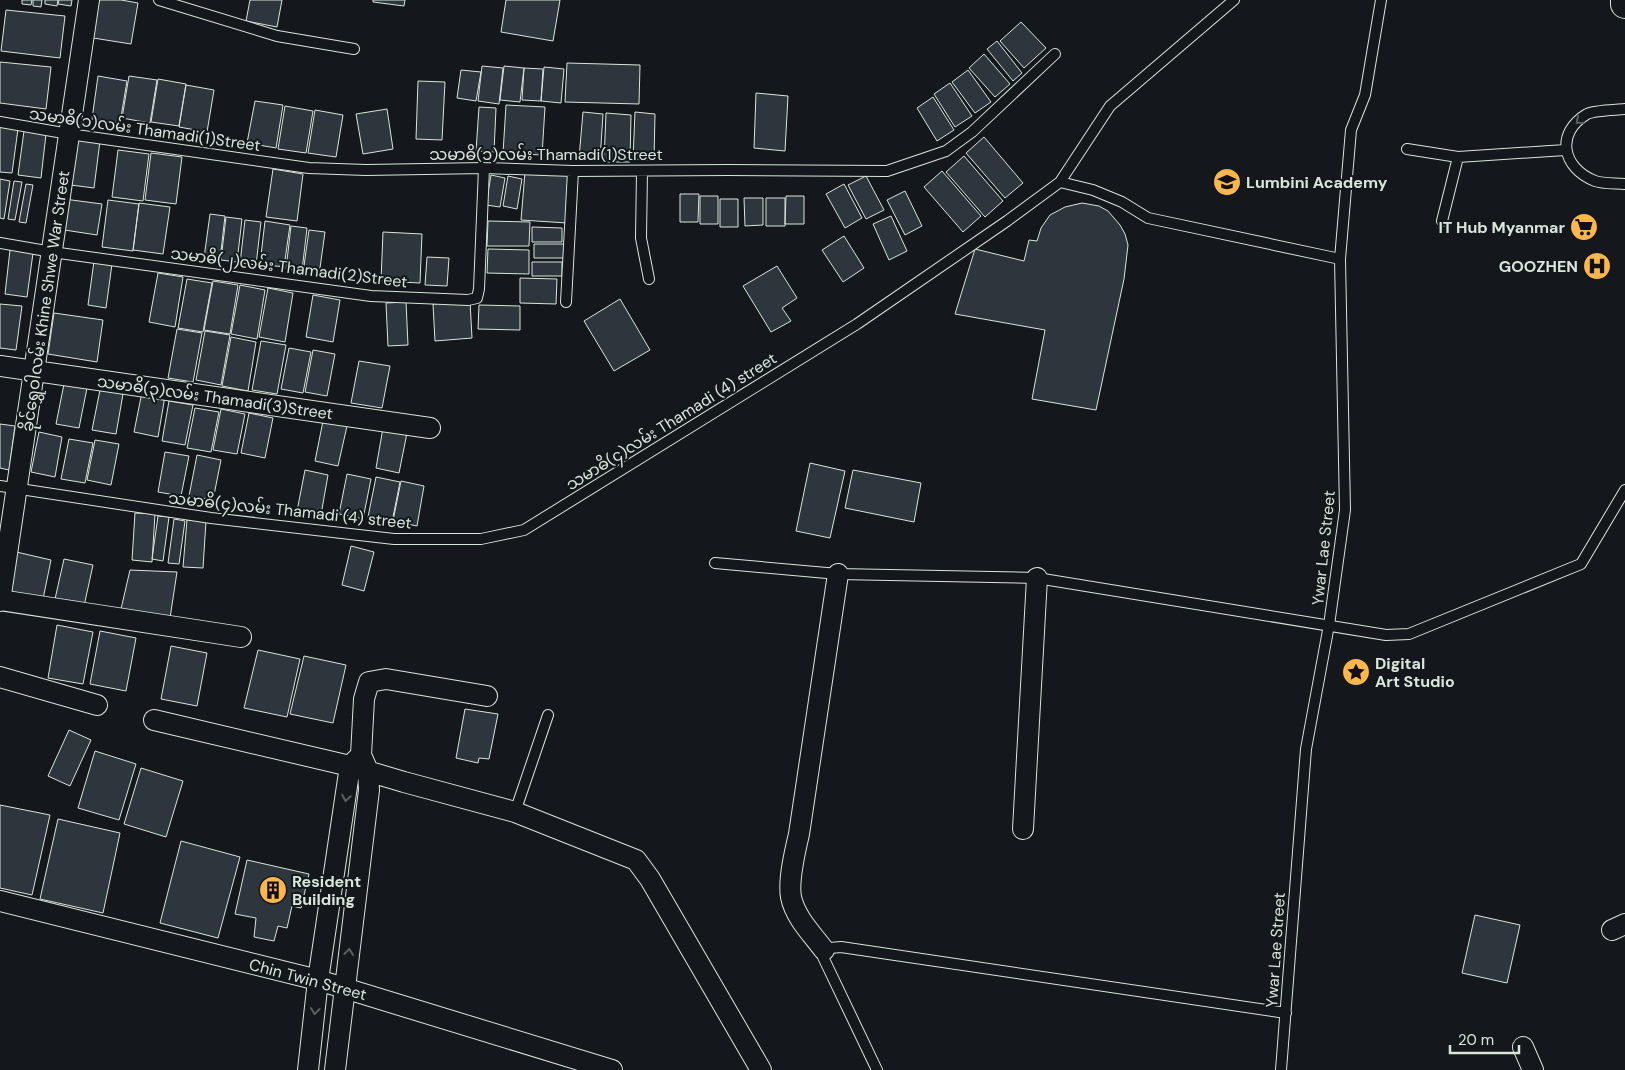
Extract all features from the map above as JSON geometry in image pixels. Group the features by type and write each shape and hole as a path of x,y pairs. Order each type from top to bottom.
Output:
{"street":[{"name":"ခိုင်ရွှေဝါလမ်း Khine Shwe War Street","path":"0,601 8,487 34,371 89,0"},
{"name":"သမာဓိ(၃)လမ်း Thamadi(3)Street","path":"0,366 430,428"},
{"path":"824,950 798,914 791,896 793,864 838,574"},
{"path":"1023,829 1037,578"},
{"path":"0,601 241,637"},
{"path":"0,677 97,705"},
{"path":"308,1070 318,980 360,764 364,699 368,682 386,679 487,696"},
{"path":"154,720 360,764 404,782 514,812 636,860 650,880 761,1070"},
{"path":"335,1070 370,790 360,764"},
{"name":"Chin Twin Street","path":"0,901 318,980 612,1070"},
{"path":"1523,1048 1533,1070"}],"lane":[{"path":"159,0 277,36 354,49"},
{"name":"သမာဓိ(၄)လမ်း Thamadi (4) street","path":"8,487 210,518 394,539 481,539 524,530 856,324 1060,182 1110,106 1234,0"},
{"name":"Ywar Lae Street","path":"1281,1070 1306,749 1329,625 1344,510 1340,259 1351,130 1365,95 1381,0"},
{"name":"သမာဓိ(၁)လမ်း Thamadi(1)Street","path":"0,122 70,134 309,168 366,170 484,168 573,171 887,171 946,151 972,132 1055,54"},
{"path":"1625,109 1588,113 1570,128 1566,150 1575,169 1595,181 1625,184"},
{"path":"1407,149 1458,157 1566,150"},
{"path":"1442,221 1458,157"},
{"name":"သမာဓိ(၂)လမ်း Thamadi(2)Street","path":"0,243 52,252 371,296 468,300 477,298 479,289 484,168"},
{"path":"566,302 573,171"},
{"path":"642,171 641,238 649,279"},
{"path":"1060,182 1094,190 1122,202 1148,218 1340,259"},
{"path":"715,563 838,574 1037,578 1386,635 1409,634 1581,564 1625,490"},
{"path":"514,812 548,715"},
{"path":"876,1070 823,957 824,950 840,947 1286,1013"}],"building":[{"path":"22,0 32,0 31,5 22,4"},
{"path":"33,0 42,0 41,7 33,6"},
{"path":"45,0 58,0 57,6 45,4"},
{"path":"59,0 72,0 71,6 58,4"},
{"path":"93,0 121,0 138,3 131,44 87,37"},
{"path":"250,0 282,0 277,27 246,21"},
{"path":"373,0 405,0 404,6 373,2"},
{"path":"506,0 560,0 553,41 501,32"},
{"path":"6,10 65,16 60,58 1,51"},
{"path":"1021,22 1046,48 1024,68 1000,41"},
{"path":"997,41 1022,73 1013,81 987,49"},
{"path":"984,54 1010,84 995,97 969,68"},
{"path":"0,62 51,67 46,109 0,103"},
{"path":"567,63 640,65 639,104 565,102"},
{"path":"482,66 503,68 499,104 478,101"},
{"path":"504,66 524,68 520,102 500,100"},
{"path":"544,67 564,69 561,103 541,101"},
{"path":"524,68 543,69 541,101 522,100"},
{"path":"461,70 481,72 476,101 457,98"},
{"path":"968,70 991,102 975,113 952,82"},
{"path":"98,76 127,81 120,123 92,119"},
{"path":"129,76 157,80 150,123 122,118"},
{"path":"158,79 186,84 179,126 151,122"},
{"path":"418,81 445,82 442,140 416,139"},
{"path":"950,83 972,116 955,127 934,94"},
{"path":"186,85 214,90 207,132 179,127"},
{"path":"756,93 788,96 785,151 754,148"},
{"path":"933,97 954,130 937,141 917,108"},
{"path":"255,101 283,105 276,148 247,143"},
{"path":"506,105 545,107 542,155 503,153"},
{"path":"285,106 313,111 306,153 278,149"},
{"path":"479,107 496,108 494,152 476,151"},
{"path":"387,109 393,149 363,154 356,114"},
{"path":"315,110 343,115 336,157 308,153"},
{"path":"583,112 603,114 600,160 579,158"},
{"path":"635,112 655,114 654,160 633,159"},
{"path":"606,113 631,115 630,162 604,162"},
{"path":"0,127 18,129 12,173 0,172"},
{"path":"24,131 46,134 41,178 18,175"},
{"path":"70,137 100,141 94,188 63,184"},
{"path":"984,137 1023,183 1005,198 966,153"},
{"path":"118,150 149,154 143,201 112,197"},
{"path":"151,153 182,157 176,204 145,200"},
{"path":"964,156 1003,201 985,217 946,172"},
{"path":"273,169 303,174 297,221 266,217"},
{"path":"942,171 981,216 963,232 924,187"},
{"path":"525,172 571,175 567,223 521,220"},
{"path":"491,175 505,178 500,207 486,205"},
{"path":"508,176 522,179 517,209 503,206"},
{"path":"866,176 884,210 866,219 848,185"},
{"path":"0,179 10,181 4,219 0,218"},
{"path":"14,181 22,182 15,220 8,219"},
{"path":"26,184 33,185 26,223 19,222"},
{"path":"844,184 862,218 845,228 826,194"},
{"path":"905,191 922,226 905,235 887,200"},
{"path":"680,194 699,194 698,222 680,222"},
{"path":"700,196 718,196 718,224 700,224"},
{"path":"786,196 804,196 804,224 785,224"},
{"path":"744,198 763,198 763,225 745,226"},
{"path":"766,198 785,198 785,226 766,226"},
{"path":"64,199 102,204 97,235 58,229"},
{"path":"720,199 738,199 738,227 720,227"},
{"path":"108,200 139,204 133,251 102,247"},
{"path":"139,203 170,207 163,254 133,250"},
{"path":"1082,203 1099,206 1108,211 1120,225 1128,245 1124,279 1096,410 1032,399 1045,330 955,314 975,249 1024,261 1029,240 1037,241 1041,228 1050,215 1065,207"},
{"path":"210,214 225,216 220,260 204,258"},
{"path":"891,216 907,251 889,260 873,224"},
{"path":"226,217 242,219 237,262 221,260"},
{"path":"245,220 261,222 256,265 240,263"},
{"path":"265,221 290,225 284,267 260,264"},
{"path":"488,221 530,222 529,246 487,246"},
{"path":"291,226 307,228 302,271 286,269"},
{"path":"532,227 562,228 562,242 532,242"},
{"path":"309,230 325,232 319,275 303,273"},
{"path":"383,232 422,234 420,283 381,281"},
{"path":"844,236 864,268 843,282 822,250"},
{"path":"534,244 564,244 564,258 534,258"},
{"path":"488,249 529,250 529,274 487,273"},
{"path":"10,250 33,253 27,297 5,294"},
{"path":"427,257 449,258 447,286 425,285"},
{"path":"94,261 112,264 106,308 88,305"},
{"path":"532,262 562,262 562,276 532,276"},
{"path":"777,266 797,298 782,308 791,321 771,332 743,286"},
{"path":"158,273 183,277 175,327 149,322"},
{"path":"520,278 557,279 556,304 520,303"},
{"path":"187,279 212,283 203,332 178,328"},
{"path":"213,281 238,285 230,334 204,330"},
{"path":"240,285 265,290 257,339 231,334"},
{"path":"268,288 293,293 285,342 259,337"},
{"path":"313,295 340,300 333,342 306,337"},
{"path":"620,299 650,350 614,371 584,321"},
{"path":"470,301 472,338 435,341 433,304"},
{"path":"406,302 408,345 388,346 386,303"},
{"path":"0,304 22,306 16,350 0,348"},
{"path":"479,305 520,306 520,330 478,329"},
{"path":"54,313 103,320 97,362 48,354"},
{"path":"177,329 202,333 193,382 168,378"},
{"path":"205,331 230,335 221,385 196,380"},
{"path":"231,337 256,342 248,391 222,386"},
{"path":"261,341 286,345 277,394 252,390"},
{"path":"289,348 311,352 303,393 281,389"},
{"path":"313,350 335,354 327,396 305,392"},
{"path":"359,361 390,366 382,408 351,403"},
{"path":"64,384 87,388 79,428 56,424"},
{"path":"100,390 123,394 116,434 92,430"},
{"path":"142,392 165,396 158,437 134,432"},
{"path":"169,401 193,405 185,445 162,441"},
{"path":"195,408 219,412 211,452 187,448"},
{"path":"221,409 245,414 237,454 213,450"},
{"path":"249,413 273,418 265,458 241,453"},
{"path":"323,421 347,426 338,466 315,461"},
{"path":"0,424 15,426 9,470 0,468"},
{"path":"383,428 407,433 399,473 376,468"},
{"path":"39,432 62,437 55,477 31,472"},
{"path":"69,439 93,443 85,483 61,479"},
{"path":"95,440 119,444 111,485 87,480"},
{"path":"165,452 189,456 181,496 158,492"},
{"path":"197,455 221,460 213,500 189,496"},
{"path":"810,463 845,471 830,538 796,531"},
{"path":"305,470 328,475 321,515 297,511"},
{"path":"853,470 921,483 914,522 845,508"},
{"path":"347,474 371,479 363,519 339,514"},
{"path":"376,477 400,482 392,522 368,517"},
{"path":"401,481 424,486 417,526 393,521"},
{"path":"135,513 155,514 152,562 132,560"},
{"path":"158,516 169,517 163,561 152,559"},
{"path":"174,519 185,521 179,564 168,563"},
{"path":"187,520 206,521 203,568 183,567"},
{"path":"351,546 374,552 364,591 342,585"},
{"path":"12,551 51,560 43,599 4,590"},
{"path":"64,559 93,565 84,606 55,599"},
{"path":"130,570 177,572 170,618 121,609"},
{"path":"57,625 93,632 83,684 48,678"},
{"path":"100,631 136,638 126,691 90,684"},
{"path":"171,646 207,653 197,706 161,699"},
{"path":"258,650 300,659 287,717 244,708"},
{"path":"304,656 346,665 333,723 290,714"},
{"path":"465,709 498,714 489,759 479,758 478,763 456,758"},
{"path":"69,730 91,740 70,786 48,776"},
{"path":"95,751 136,764 119,820 78,808"},
{"path":"141,768 183,781 166,837 124,824"},
{"path":"0,805 50,815 32,895 0,888"},
{"path":"58,819 120,833 103,913 40,899"},
{"path":"181,841 240,857 218,938 160,923"},
{"name":"Resident Building","path":"247,860 309,874 301,908 292,906 287,928 278,926 274,941 254,937 256,918 235,914"},
{"path":"1475,915 1520,925 1507,983 1462,973"}],"place":[{"name":"Lumbini Academy","path":"1227,182"},
{"name":"IT Hub Myanmar","path":"1584,227"},
{"name":"GOOZHEN","path":"1597,266"},
{"name":"Digital Art Studio","path":"1356,672"},
{"name":"Resident Building","path":"273,890"}]}
